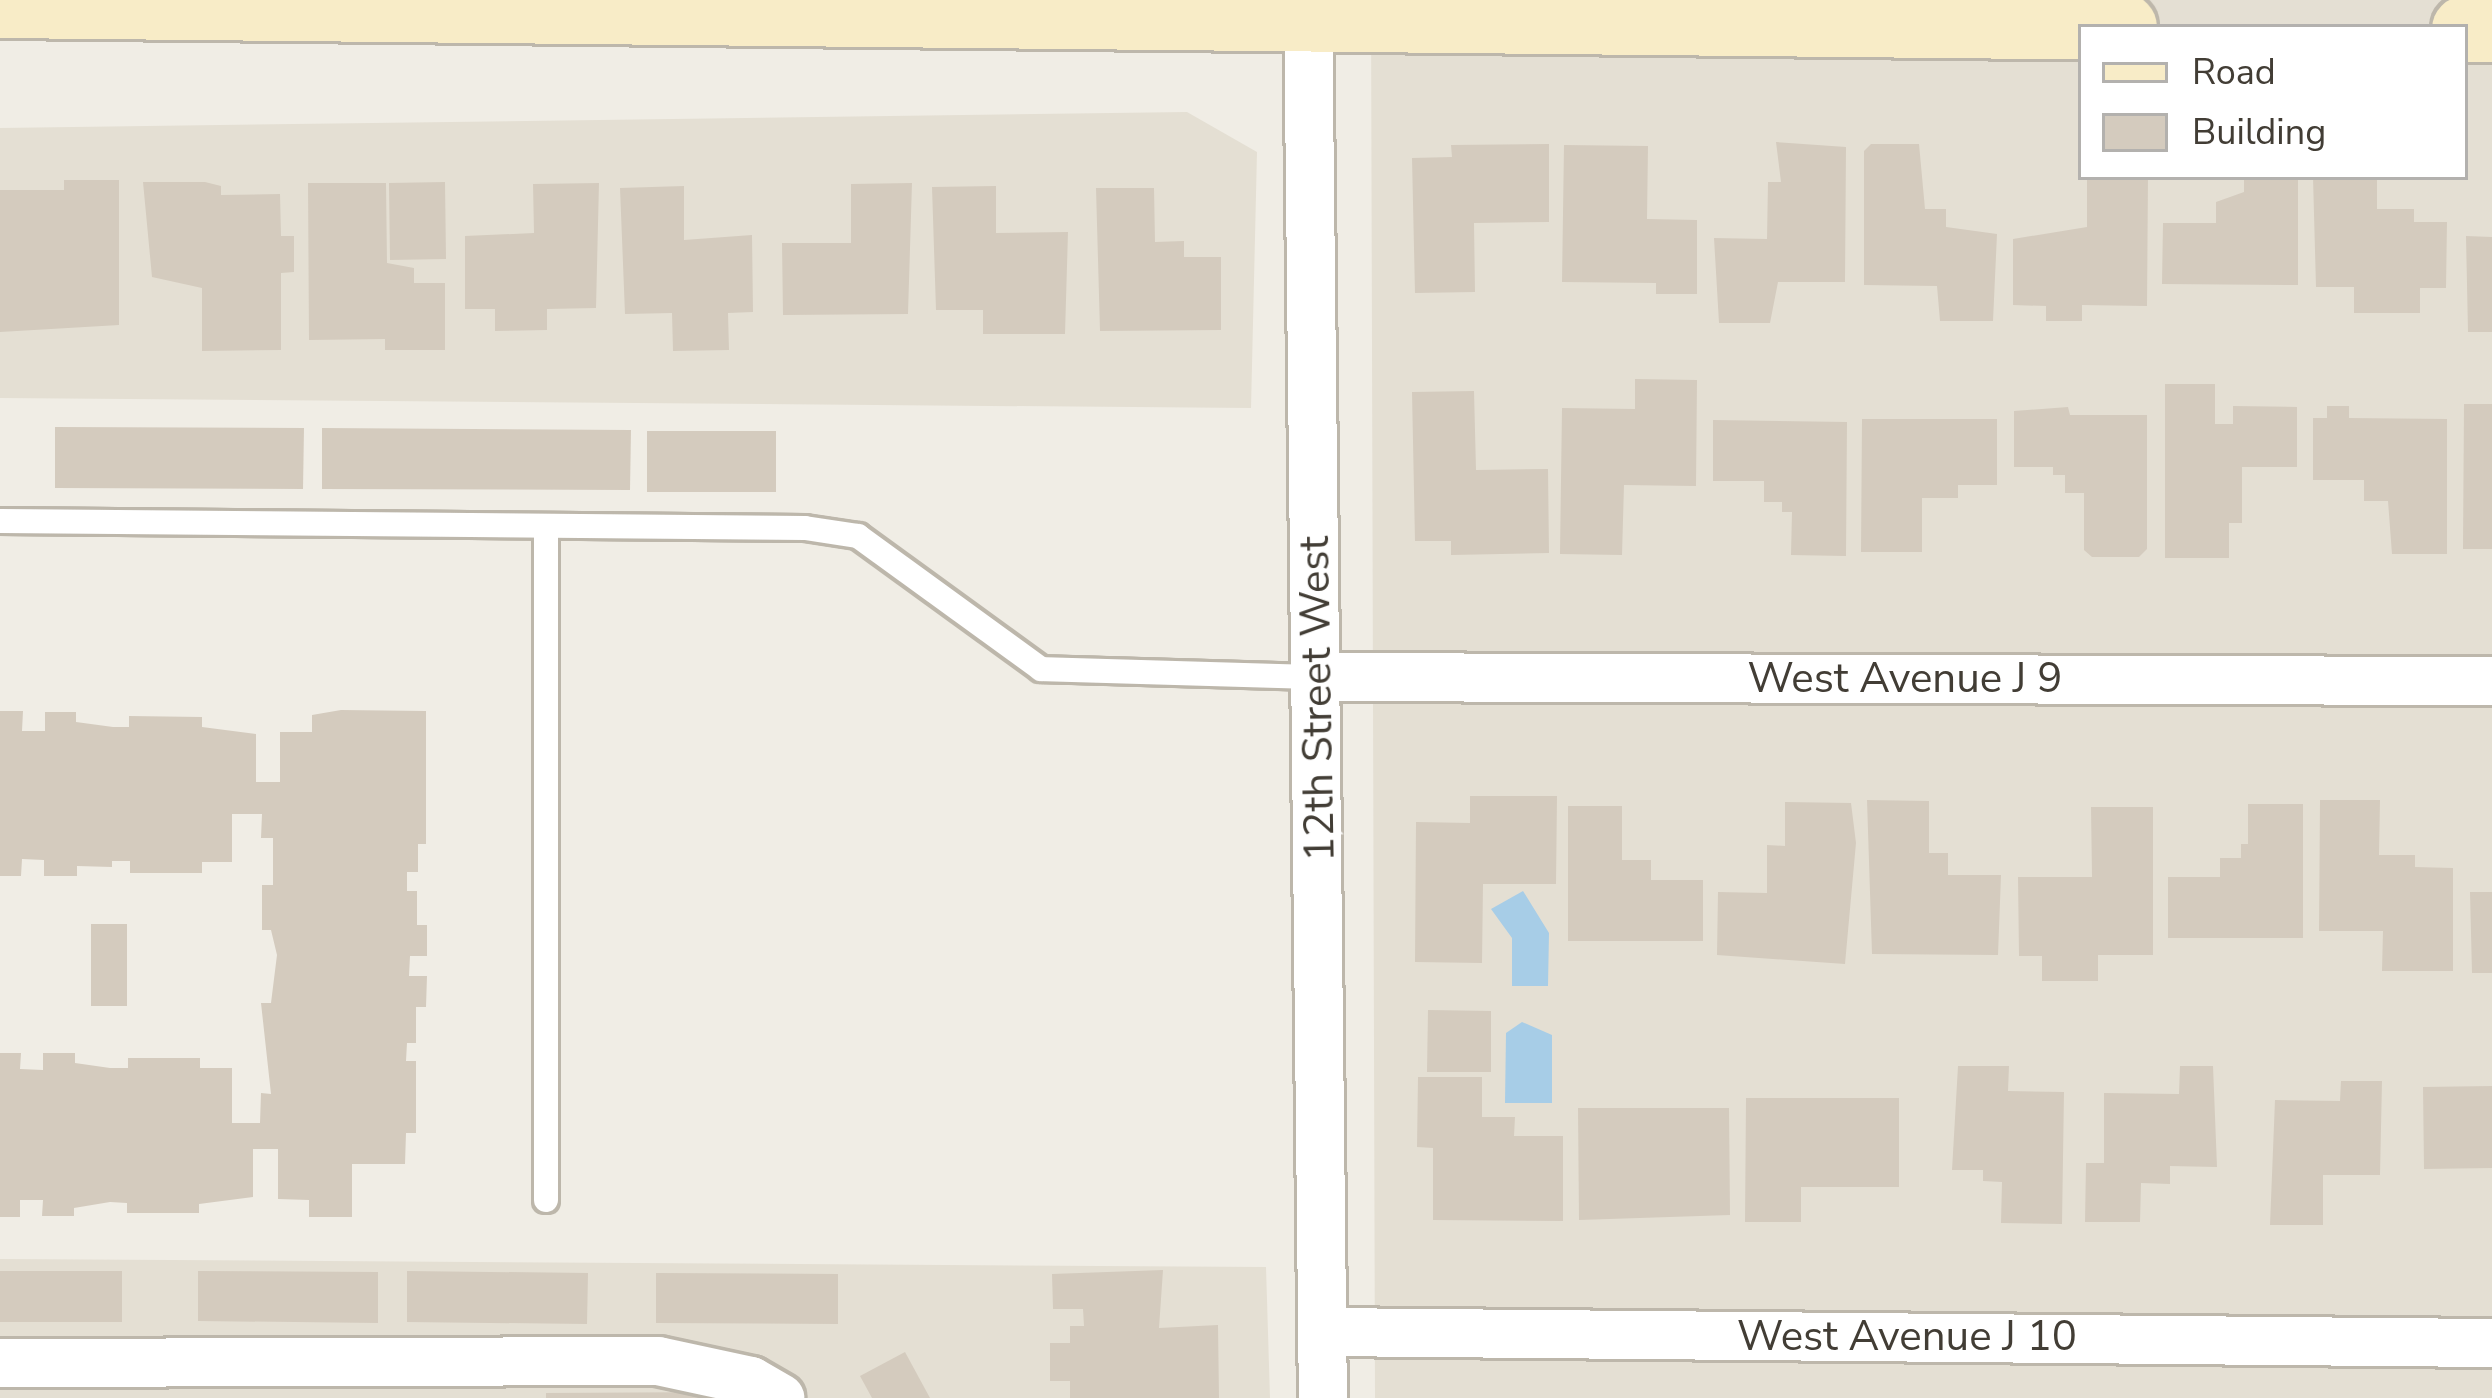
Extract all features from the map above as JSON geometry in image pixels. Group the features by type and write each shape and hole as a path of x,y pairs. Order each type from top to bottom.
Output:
{"street":[{"path":"23,4 1307,11 2078,26"},
{"name":"12th Street West","path":"1307,11 1323,1398"},
{"name":"West Avenue J 9","path":"1318,677 2492,681"},
{"name":"West Avenue J 10","path":"1323,1333 2492,1342"},
{"path":"0,1363 658,1361 751,1381 781,1398"}],"lane":[{"path":"0,520 546,526 858,536 1041,669 1318,677"},
{"path":"546,526 546,1201"}],"shaded area":[{"path":"1371,0 2492,0 2492,1398 1375,1398"},
{"path":"1187,112 1257,152 1251,408 0,398 0,128"},
{"path":"0,1259 1266,1267 1270,1398 0,1398"}],"water":[{"path":"1523,891 1549,933 1548,986 1512,986 1512,938 1491,909"},
{"path":"1522,1022 1552,1035 1552,1103 1505,1103 1506,1033"}],"building":[{"path":"1776,142 1846,147 1845,282 1778,282 1770,323 1719,323 1714,238 1767,239 1768,182 1781,182"},
{"path":"1549,144 1549,222 1474,223 1475,292 1415,293 1412,158 1452,157 1451,145"},
{"path":"1871,144 1919,144 1925,209 1946,209 1946,227 1997,234 1993,321 1940,321 1937,286 1864,285 1864,151"},
{"path":"1564,145 1648,146 1647,219 1697,220 1697,294 1656,294 1656,283 1562,282"},
{"path":"64,180 119,180 119,325 0,332 0,190 64,190"},
{"path":"2087,180 2148,180 2147,306 2082,305 2082,321 2046,321 2046,306 2013,305 2013,239 2087,227"},
{"path":"2244,180 2298,180 2298,285 2162,284 2163,223 2216,223 2216,202 2244,192"},
{"path":"2313,180 2377,180 2377,209 2414,209 2414,222 2447,222 2446,288 2420,288 2420,313 2354,313 2354,287 2316,287"},
{"path":"143,182 205,182 221,186 221,195 280,194 281,236 294,236 294,272 281,273 281,350 202,351 202,288 152,277"},
{"path":"445,182 446,259 390,260 389,183"},
{"path":"308,183 386,183 387,263 414,268 414,283 445,283 445,350 385,350 385,339 309,340"},
{"path":"599,183 596,308 547,309 547,330 495,331 495,309 465,309 465,236 534,233 533,184"},
{"path":"912,183 908,314 783,315 782,243 851,243 851,184"},
{"path":"684,186 684,240 752,235 753,312 728,313 729,350 673,351 672,313 625,314 620,188"},
{"path":"996,186 996,233 1068,232 1065,334 983,334 983,310 936,310 932,187"},
{"path":"1096,188 1154,188 1155,242 1184,241 1184,257 1221,257 1221,330 1100,331"},
{"path":"2466,236 2492,237 2492,332 2468,332"},
{"path":"1635,379 1697,380 1696,486 1624,485 1622,555 1560,554 1562,408 1635,409"},
{"path":"2165,384 2215,384 2215,424 2233,424 2233,406 2297,407 2297,467 2242,467 2242,523 2229,523 2229,558 2165,558"},
{"path":"1474,391 1476,470 1548,469 1549,553 1451,555 1451,541 1415,541 1412,392"},
{"path":"2464,404 2492,404 2492,549 2463,549"},
{"path":"2327,406 2349,406 2349,418 2447,419 2447,554 2392,554 2388,501 2364,501 2364,480 2313,480 2313,418 2327,418"},
{"path":"2068,407 2070,415 2147,415 2147,549 2139,557 2092,557 2084,550 2084,493 2065,493 2065,475 2053,475 2053,467 2014,467 2014,411"},
{"path":"1862,419 1997,419 1997,485 1958,485 1958,498 1922,498 1922,552 1861,552"},
{"path":"1713,420 1847,422 1846,556 1791,555 1792,512 1782,512 1782,502 1764,502 1764,481 1713,481"},
{"path":"55,427 304,428 303,489 55,488"},
{"path":"322,428 631,430 630,490 322,489"},
{"path":"647,431 776,431 776,492 647,492"},
{"path":"341,710 426,711 426,844 418,844 418,872 407,872 407,891 417,891 417,925 427,925 427,956 410,956 409,976 427,976 426,1007 416,1007 416,1043 407,1043 406,1061 416,1061 416,1133 406,1133 405,1164 352,1164 352,1217 309,1217 309,1200 278,1199 278,1149 253,1149 253,1197 199,1204 199,1213 127,1213 127,1203 110,1202 74,1208 74,1216 42,1216 43,1200 20,1200 20,1217 0,1217 0,1053 21,1053 20,1069 43,1070 43,1053 75,1053 75,1063 110,1068 128,1068 128,1058 200,1058 200,1068 232,1068 232,1123 260,1123 261,1093 271,1094 261,1003 271,1003 277,955 271,930 262,930 262,885 273,885 273,838 261,838 262,814 232,814 232,862 202,862 202,873 130,873 130,861 112,861 112,867 77,866 77,876 44,876 44,860 22,859 21,876 0,876 0,711 23,711 22,731 45,731 45,712 76,712 76,722 113,727 129,727 129,716 202,717 202,727 256,734 256,782 280,782 280,732 312,732 312,715"},
{"path":"1470,796 1557,796 1556,884 1483,884 1482,963 1415,962 1416,822 1470,823"},
{"path":"1867,800 1929,801 1929,853 1948,853 1948,875 2001,875 1998,955 1872,954"},
{"path":"2320,800 2380,800 2379,855 2415,855 2415,867 2453,868 2453,971 2382,971 2383,931 2319,931"},
{"path":"1785,802 1851,803 1856,843 1845,964 1717,955 1718,892 1767,893 1767,845 1785,846"},
{"path":"2248,804 2303,804 2303,938 2168,938 2168,877 2220,877 2220,858 2241,858 2241,844 2248,844"},
{"path":"1568,806 1622,806 1622,860 1651,860 1651,880 1703,880 1703,941 1568,941"},
{"path":"2091,807 2153,807 2153,955 2098,955 2098,981 2042,981 2042,956 2019,956 2018,877 2092,877"},
{"path":"2470,892 2492,892 2492,973 2472,973"},
{"path":"91,924 127,924 127,1006 91,1006"},
{"path":"1428,1010 1491,1011 1491,1072 1427,1072"},
{"path":"1958,1066 2009,1066 2008,1091 2064,1092 2062,1224 2001,1223 2002,1182 1983,1181 1983,1170 1952,1170"},
{"path":"2180,1066 2213,1066 2217,1167 2170,1166 2170,1184 2141,1183 2140,1222 2085,1222 2086,1163 2104,1163 2104,1093 2179,1094"},
{"path":"1418,1077 1482,1077 1482,1117 1515,1117 1514,1136 1563,1136 1563,1221 1433,1220 1433,1148 1417,1147"},
{"path":"2341,1081 2382,1081 2380,1175 2323,1175 2323,1225 2270,1225 2275,1100 2340,1101"},
{"path":"2492,1086 2492,1168 2424,1169 2423,1087"},
{"path":"1746,1098 1899,1098 1899,1187 1801,1187 1801,1222 1745,1222"},
{"path":"1578,1108 1729,1108 1730,1215 1579,1220"},
{"path":"1163,1270 1159,1328 1218,1325 1219,1398 1070,1398 1070,1381 1050,1381 1050,1343 1070,1343 1070,1326 1084,1326 1083,1309 1053,1309 1052,1274"},
{"path":"0,1271 122,1271 122,1322 0,1322"},
{"path":"198,1271 378,1272 378,1323 198,1321"},
{"path":"407,1271 588,1273 587,1324 407,1322"},
{"path":"656,1273 838,1274 838,1324 656,1323"},
{"path":"905,1352 930,1398 872,1398 860,1376"},
{"path":"723,1392 723,1398 546,1398 546,1393"}]}
